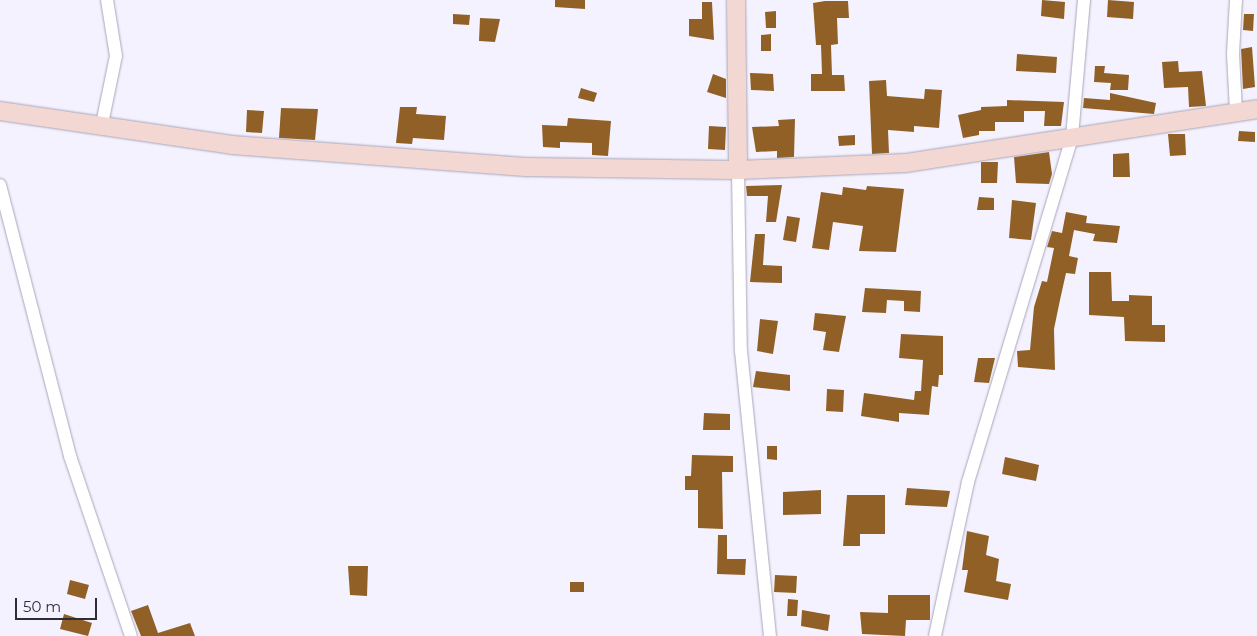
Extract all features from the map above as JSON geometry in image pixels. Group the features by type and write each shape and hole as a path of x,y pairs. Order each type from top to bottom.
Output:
{"street":[{"path":"102,124 116,51 107,0"},
{"path":"736,0 741,351 770,636"},
{"path":"935,636 968,482 1072,137 1084,0"},
{"path":"1236,0 1232,54 1236,112"},
{"path":"0,111 102,124 232,145 528,167 738,170 906,163 1257,109"},
{"path":"0,185 70,456 131,636"}],"building":[{"path":"555,0 585,0 585,9 555,7"},
{"path":"1042,0 1065,2 1064,19 1041,16"},
{"path":"1108,0 1134,2 1133,19 1107,17"},
{"path":"848,1 849,18 837,18 838,44 831,45 832,75 844,75 845,91 811,91 811,74 822,74 821,45 816,45 813,3"},
{"path":"702,2 712,2 714,40 689,36 689,19 702,19"},
{"path":"776,11 776,28 766,28 765,12"},
{"path":"453,14 470,15 469,25 453,24"},
{"path":"1244,14 1254,14 1253,31 1243,30"},
{"path":"480,18 500,19 495,42 479,41"},
{"path":"771,34 771,51 761,51 761,35"},
{"path":"1252,47 1255,87 1243,89 1241,49"},
{"path":"1017,54 1057,57 1056,73 1016,71"},
{"path":"1178,61 1179,72 1202,71 1206,106 1189,107 1188,87 1164,88 1162,62"},
{"path":"1095,66 1105,66 1104,73 1129,75 1128,90 1110,90 1111,83 1094,82"},
{"path":"750,73 773,74 774,91 751,90"},
{"path":"713,74 726,79 726,98 707,92"},
{"path":"886,80 887,96 924,99 925,89 942,90 939,128 914,126 914,132 888,130 889,153 872,154 869,81"},
{"path":"581,88 597,93 594,102 578,98"},
{"path":"1110,93 1156,103 1154,114 1083,108 1084,98 1110,100"},
{"path":"1007,100 1064,102 1061,126 1044,126 1045,111 1024,111 1024,122 995,122 995,131 979,131 979,135 963,138 958,115 981,110 981,107 1007,106"},
{"path":"400,107 417,107 416,114 446,116 444,140 413,138 412,144 396,143"},
{"path":"281,108 318,109 315,140 279,138"},
{"path":"247,110 264,111 262,133 246,132"},
{"path":"568,118 611,121 608,156 592,155 592,143 560,142 560,148 543,147 542,125 567,126"},
{"path":"795,119 794,157 777,158 777,151 756,152 752,127 779,126 778,120"},
{"path":"709,126 726,127 725,150 708,149"},
{"path":"1239,131 1255,132 1255,142 1238,141"},
{"path":"1168,134 1185,134 1186,155 1170,156"},
{"path":"855,135 855,145 839,146 838,136"},
{"path":"1049,152 1052,174 1049,184 1016,183 1014,157"},
{"path":"1129,153 1130,177 1113,177 1113,154"},
{"path":"981,162 998,162 997,183 981,183"},
{"path":"782,185 776,222 766,222 768,196 747,196 746,186"},
{"path":"867,186 904,189 896,252 859,251 863,226 833,222 829,250 812,248 821,192 842,195 843,187 866,190"},
{"path":"979,197 994,198 994,210 977,210"},
{"path":"1012,200 1036,203 1031,240 1009,238"},
{"path":"1066,212 1087,216 1086,223 1120,226 1117,243 1093,241 1095,234 1074,230 1069,256 1078,258 1075,274 1066,273 1054,329 1055,370 1018,367 1017,351 1030,350 1034,307 1042,281 1047,282 1054,248 1047,247 1052,231 1062,233"},
{"path":"787,216 800,218 796,242 783,240"},
{"path":"755,234 765,234 763,265 782,266 782,283 750,282"},
{"path":"1089,272 1111,272 1112,301 1129,301 1129,295 1152,296 1152,325 1165,325 1165,342 1125,341 1124,317 1089,315"},
{"path":"865,288 921,291 920,312 904,311 904,301 887,300 886,313 862,312"},
{"path":"815,313 846,316 839,352 823,350 826,332 813,330"},
{"path":"760,319 778,321 773,354 757,351"},
{"path":"901,334 943,336 943,375 939,375 938,387 932,386 929,415 899,413 899,422 861,416 864,393 914,400 915,391 921,391 923,360 899,358"},
{"path":"978,358 995,358 989,383 974,382"},
{"path":"756,371 790,375 790,391 753,387"},
{"path":"827,389 844,390 843,412 826,411"},
{"path":"704,413 730,414 730,430 703,430"},
{"path":"767,446 777,446 777,460 767,459"},
{"path":"692,455 733,456 733,472 722,472 723,529 698,528 698,490 685,490 685,476 691,476"},
{"path":"1005,457 1039,465 1036,481 1002,474"},
{"path":"907,488 950,491 947,507 905,505"},
{"path":"821,490 821,514 783,515 783,492"},
{"path":"847,495 885,495 885,534 860,534 860,546 843,546"},
{"path":"967,531 989,536 986,555 999,559 996,581 1011,584 1008,600 964,592 968,570 962,570"},
{"path":"718,535 727,535 727,559 746,559 745,575 717,574"},
{"path":"348,566 368,566 367,596 350,595"},
{"path":"775,575 797,576 796,593 774,592"},
{"path":"70,580 89,585 85,599 67,594"},
{"path":"570,582 584,582 584,592 570,592"},
{"path":"888,595 930,595 930,620 906,620 905,636 862,634 860,612 888,613"},
{"path":"788,599 798,600 797,616 787,616"},
{"path":"148,605 158,633 190,623 195,636 141,636 131,611"},
{"path":"802,610 830,615 828,631 801,626"},
{"path":"64,614 92,623 88,636 60,629"}]}
